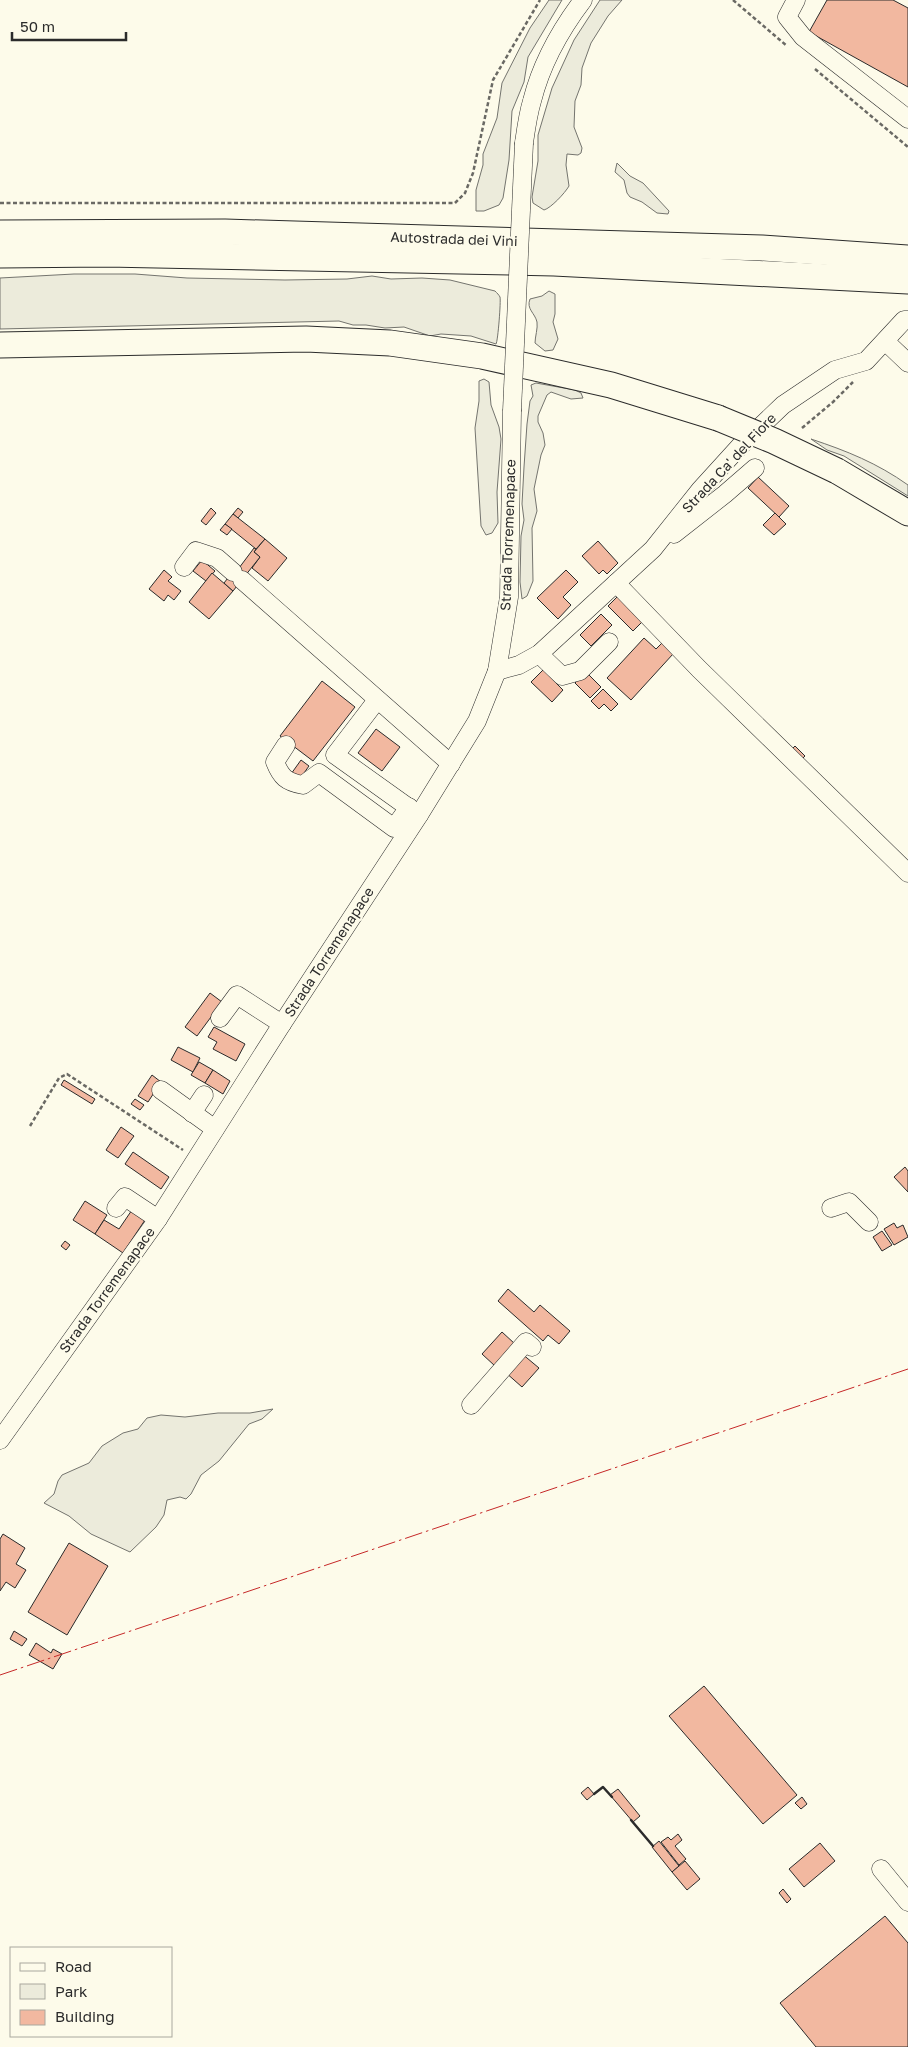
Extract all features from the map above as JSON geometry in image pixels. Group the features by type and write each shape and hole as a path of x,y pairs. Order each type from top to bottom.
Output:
{"highway":[{"name":"Autostrada dei Vini","path":"0,232 225,232 753,248 908,258"},
{"name":"Autostrada dei Vini","path":"0,255 117,254 554,263 908,281"},
{"path":"0,345 306,339 390,343 482,356 612,385 718,418 774,441 837,471 908,513"}],"street":[{"name":"Strada Torremenapace","path":"0,1440 158,1219 197,1159 414,811 451,764 477,721 498,671 508,597 512,411 524,143 532,100 543,70 558,36 583,0"},
{"path":"796,0 787,17 803,37 908,120"},
{"name":"Strada Ca' del Fiore","path":"653,549 700,490 740,446 783,405 835,370 866,361 886,342 904,320 908,320"},
{"path":"886,342 908,362"},
{"name":"Strada Ca' del Fiore","path":"498,671 519,665 539,654 653,549 725,494 755,468"},
{"path":"184,567 196,550 217,558 451,764"},
{"path":"616,583 700,669 908,873"},
{"path":"539,654 562,676 580,671 609,642"},
{"path":"286,745 275,762 280,774 292,783 303,785 319,773 394,828 414,811 335,755 377,700"},
{"path":"220,1018 237,995 282,1024"},
{"path":"161,1090 215,1130"},
{"path":"192,1113 204,1095"},
{"path":"116,1208 124,1197 158,1219"},
{"path":"831,1208 850,1202 869,1222"},
{"path":"471,1405 526,1342 532,1347"},
{"path":"881,1869 908,1902"}],"path":[{"path":"0,203 455,203 465,193 473,173 493,80 540,0"},
{"path":"733,0 792,50"},
{"path":"814,68 908,147"},
{"path":"802,428 833,402 856,379 866,361"},
{"path":"30,1126 59,1078 67,1074 197,1159"}],"green space":[{"path":"549,0 562,0 528,57 524,82 512,111 509,160 503,198 499,205 484,211 476,211 476,190 483,165 483,154 497,118 502,83 530,28"},
{"path":"600,0 622,0 608,16 591,43 582,68 581,85 575,101 574,127 582,148 581,153 578,155 567,154 566,165 569,186 558,200 544,210 533,203 532,197 538,161 538,135 552,88 574,40"},
{"path":"617,163 630,176 643,183 669,211 668,214 657,213 642,202 630,197 624,180 615,172"},
{"path":"74,274 135,274 187,278 285,280 347,279 372,276 391,279 422,278 450,280 495,291 498,294 500,300 498,336 496,344 471,336 441,334 430,336 404,327 385,328 353,325 339,321 0,329 0,278"},
{"path":"549,291 555,294 553,322 558,339 553,350 545,351 535,343 537,322 529,302 530,299 542,296"},
{"path":"484,379 489,382 491,405 501,439 497,492 498,523 492,533 486,535 481,526 475,428 479,401 479,381"},
{"path":"536,383 575,390 581,393 583,398 571,399 551,392 547,395 538,416 545,445 534,489 537,511 532,528 533,581 527,596 522,599 520,582 521,536 524,520 522,504 524,467 527,424 530,401 533,396 531,385"},
{"path":"811,439 849,453 885,470 908,485 908,496 844,456 827,450"},
{"path":"273,1409 262,1419 249,1424 219,1461 201,1475 191,1494 186,1499 180,1497 167,1500 164,1515 156,1527 130,1552 91,1534 69,1516 44,1503 54,1494 62,1475 89,1463 102,1446 123,1433 138,1429 147,1418 161,1415 185,1417 218,1413 250,1413"}],"building":[{"path":"827,0 893,0 908,8 908,87 809,32"},
{"path":"758,477 789,506 779,517 748,488"},
{"path":"211,508 216,513 206,525 201,521"},
{"path":"238,508 243,512 238,518 233,514"},
{"path":"775,513 786,524 774,535 763,525"},
{"path":"233,514 265,539 256,549 225,524"},
{"path":"225,524 232,529 227,535 220,530"},
{"path":"265,539 287,558 268,581 252,568 260,557 254,552"},
{"path":"598,541 618,563 607,574 603,570 599,574 582,556"},
{"path":"254,548 256,549 254,552 260,557 241,581 239,568"},
{"path":"202,560 215,571 206,581 193,571"},
{"path":"164,570 172,577 168,581 181,591 174,600 168,595 164,601 149,589"},
{"path":"566,570 578,582 563,597 571,605 558,619 537,598"},
{"path":"212,573 233,591 209,619 189,602"},
{"path":"231,574 241,581 233,591 224,583"},
{"path":"619,595 644,620 633,631 608,606"},
{"path":"601,614 612,625 591,646 580,635"},
{"path":"644,638 656,649 662,643 673,654 631,700 607,678"},
{"path":"543,670 563,690 552,702 531,682"},
{"path":"586,672 601,687 590,698 575,683"},
{"path":"322,681 355,707 313,761 280,736"},
{"path":"603,689 618,704 611,711 604,704 599,709 591,701"},
{"path":"376,729 400,747 382,771 358,753"},
{"path":"795,746 805,756 799,762 790,751"},
{"path":"301,760 309,766 299,780 291,774"},
{"path":"210,993 222,1002 197,1036 185,1027"},
{"path":"214,1027 245,1044 236,1061 213,1049 217,1042 208,1037"},
{"path":"178,1047 200,1058 193,1072 171,1060"},
{"path":"199,1062 213,1070 205,1083 191,1075"},
{"path":"213,1070 230,1081 223,1094 205,1083"},
{"path":"152,1075 161,1082 148,1102 138,1096"},
{"path":"64,1080 95,1099 92,1104 61,1085"},
{"path":"135,1099 144,1105 140,1110 131,1104"},
{"path":"121,1127 134,1136 118,1158 106,1150"},
{"path":"133,1152 169,1177 161,1189 125,1164"},
{"path":"905,1167 908,1171 908,1192 894,1177"},
{"path":"85,1201 107,1215 95,1234 73,1220"},
{"path":"134,1207 147,1217 123,1253 95,1234 104,1220 119,1229"},
{"path":"894,1223 897,1228 903,1225 908,1237 894,1245 884,1229"},
{"path":"882,1231 892,1245 882,1251 873,1237"},
{"path":"65,1241 70,1245 66,1250 61,1246"},
{"path":"508,1289 534,1312 540,1305 570,1331 559,1344 548,1335 543,1341 498,1301"},
{"path":"502,1332 515,1344 495,1366 482,1354"},
{"path":"521,1353 539,1368 522,1387 505,1372"},
{"path":"3,1534 25,1548 16,1564 26,1570 15,1588 6,1582 0,1591 0,1539"},
{"path":"69,1543 108,1566 67,1635 28,1612"},
{"path":"14,1631 27,1639 22,1646 10,1639"},
{"path":"36,1643 51,1653 53,1649 62,1654 53,1669 29,1655"},
{"path":"704,1686 797,1795 763,1824 669,1716"},
{"path":"588,1787 594,1794 587,1800 581,1793"},
{"path":"618,1789 640,1816 633,1822 610,1795"},
{"path":"802,1797 807,1804 801,1809 795,1803"},
{"path":"678,1834 682,1840 675,1846 686,1859 679,1865 661,1842 668,1837 671,1840"},
{"path":"659,1841 679,1866 672,1872 652,1847"},
{"path":"820,1843 835,1861 804,1887 789,1869"},
{"path":"685,1861 700,1879 687,1890 672,1872"},
{"path":"783,1889 791,1899 787,1903 779,1893"},
{"path":"885,1916 908,1943 908,2047 816,2047 780,2003"}],"wall":[{"path":"594,1794 603,1787 612,1797"},
{"path":"631,1820 653,1846"}],"power":[{"path":"0,1675 908,1369"}]}
